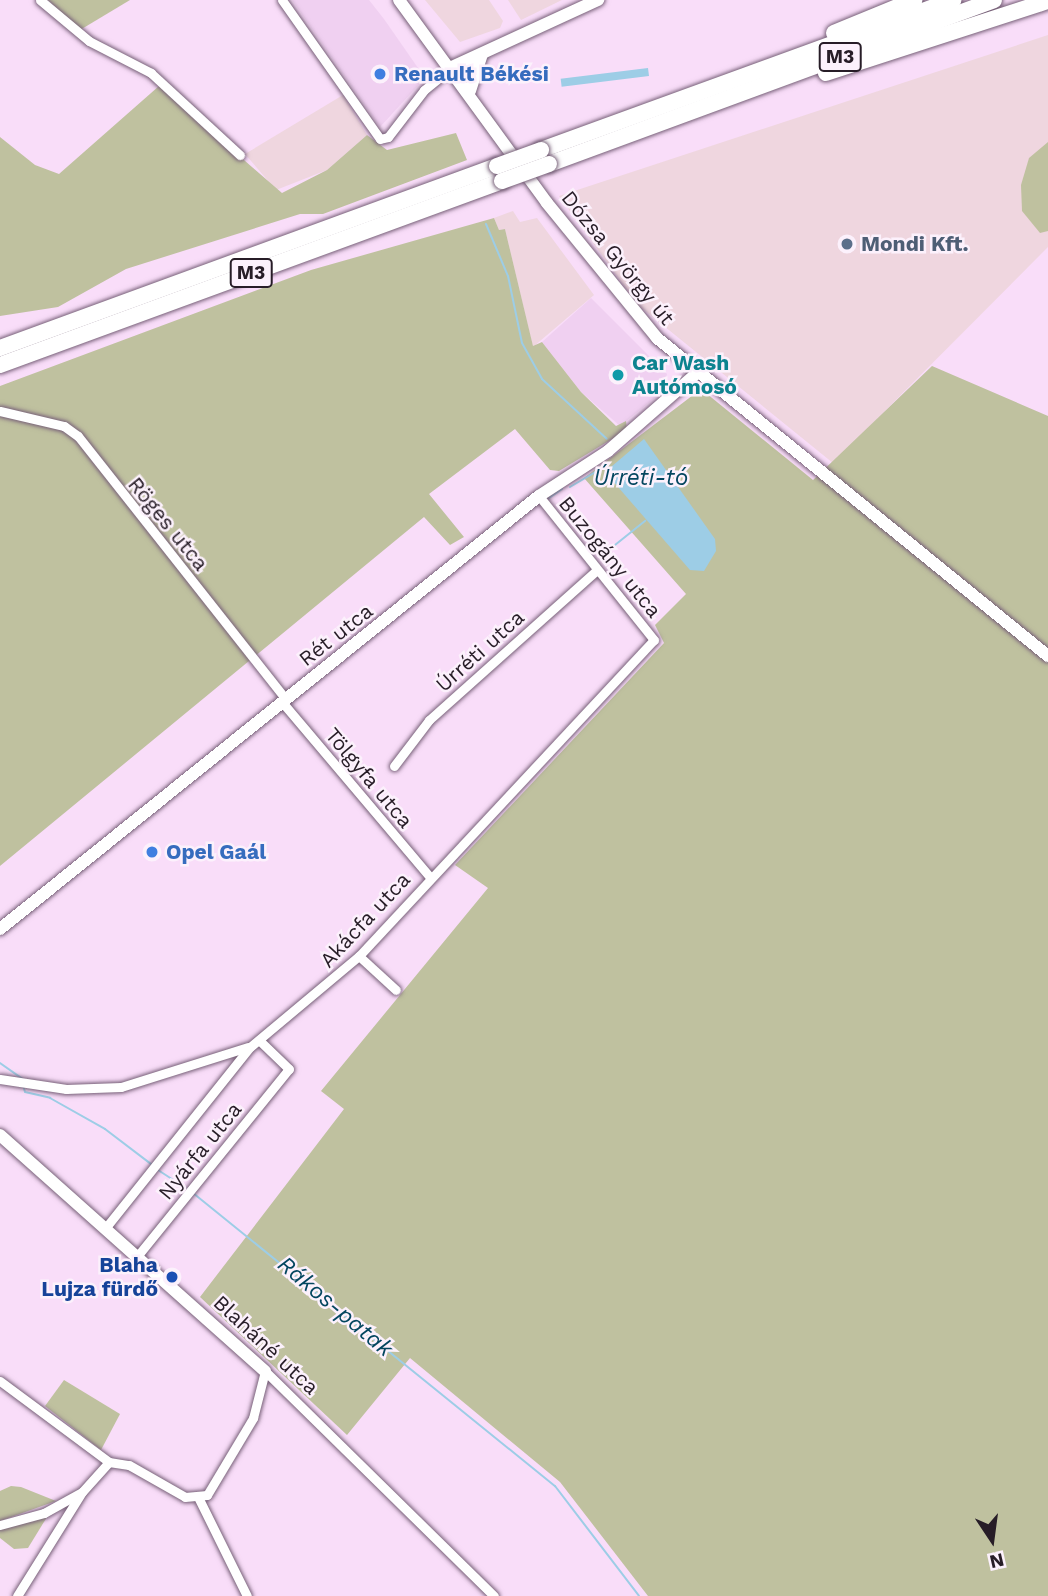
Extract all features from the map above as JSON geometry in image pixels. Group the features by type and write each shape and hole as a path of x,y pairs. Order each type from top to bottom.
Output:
{"highway":[{"path":"698,94 915,0"},
{"name":"M3","path":"0,365 545,157 698,94 954,0"},
{"name":"M3","path":"545,157 686,114 994,0"},
{"path":"686,114 1048,1"},
{"name":"M3","path":"0,348 500,174"}],"street":[{"path":"40,0 89,41 151,73 240,155"},
{"path":"282,0 380,139 452,67 598,0"},
{"name":"Dózsa György út","path":"399,0 470,91 625,304 697,373 1048,656"},
{"path":"439,51 482,55"},
{"path":"470,91 482,55"},
{"name":"Rét utca","path":"0,929 539,496 608,451 697,373"},
{"name":"Röges utca","path":"0,411 59,424 78,436 284,700"},
{"name":"Buzogány utca","path":"539,496 654,640"},
{"name":"Úrréti utca","path":"394,766 429,720 597,570"},
{"name":"Akácfa utca","path":"107,1226 250,1047 359,956 429,877 654,640"},
{"name":"Tölgyfa utca","path":"284,700 429,877"},
{"path":"359,956 396,990"},
{"name":"Nyárfa utca","path":"139,1254 289,1069 260,1041"},
{"path":"0,1079 22,1084 121,1087 250,1047"},
{"name":"Blaháné utca","path":"0,1135 139,1254 265,1371 494,1596"},
{"path":"199,1499 217,1482 242,1438 265,1371"},
{"path":"0,1381 110,1462 129,1465 199,1499 247,1596"},
{"path":"17,1596 82,1492 110,1462"},
{"path":"0,1525 44,1513 82,1492"}],"shaded area":[{"path":"292,0 369,0 425,78 380,127"},
{"path":"425,0 489,0 503,21 500,28 460,42"},
{"path":"508,0 562,0 521,20"},
{"path":"1048,35 1048,247 833,463 638,305 559,196"},
{"path":"343,95 367,135 327,170 276,190 245,154"},
{"path":"513,211 520,222 537,218 594,295 533,347 505,229 499,230 494,218"},
{"path":"591,298 667,374 662,392 620,426 581,392 542,342"}],"green space":[{"path":"48,0 130,0 80,30"},
{"path":"159,86 282,193 327,170 367,135 387,150 456,133 467,160 323,214 300,214 126,269 58,307 0,316 0,137 35,165 59,174"},
{"path":"1048,142 1048,231 1040,233 1022,211 1021,185 1029,158"},
{"path":"494,218 499,230 505,229 533,346 542,342 581,392 616,426 626,421 627,430 559,471 550,470 515,429 429,494 464,537 450,545 424,517 0,866 0,386 311,270"},
{"path":"932,366 1048,416 1048,1596 648,1596 560,1482 410,1358 347,1435 200,1297 344,1109 321,1091 488,888 455,865 664,643 655,625 686,594 584,478 701,389 813,480"},
{"path":"64,1380 120,1414 101,1450 45,1406"},
{"path":"11,1486 21,1487 56,1501 0,1521 0,1491"},
{"path":"47,1517 28,1548 14,1549 0,1538 0,1528"}],"water":[{"path":"648,68 649,76 562,87 561,79"},
{"name":"Úrréti-tó","path":"644,439 715,539 716,551 704,571 690,570 605,472"}],"waterway":[{"path":"486,224 508,276 522,343 542,379 607,439"},
{"path":"570,487 607,465"},
{"path":"549,498 562,489"},
{"path":"600,557 645,521"},
{"name":"Rákos-patak","path":"0,1063 23,1079"},
{"name":"Rákos-patak","path":"23,1085 25,1092 50,1098 105,1129 151,1164"},
{"name":"Rákos-patak","path":"158,1170 186,1188"},
{"name":"Rákos-patak","path":"193,1193 555,1486 639,1596"}],"place":[{"name":"Renault Békési","path":"380,74"},
{"name":"Mondi Kft.","path":"847,244"},
{"name":"Car Wash Autómosó","path":"618,375"},
{"name":"Opel Gaál","path":"152,852"},
{"name":"Blaha Lujza fürdő","path":"172,1277"}]}
